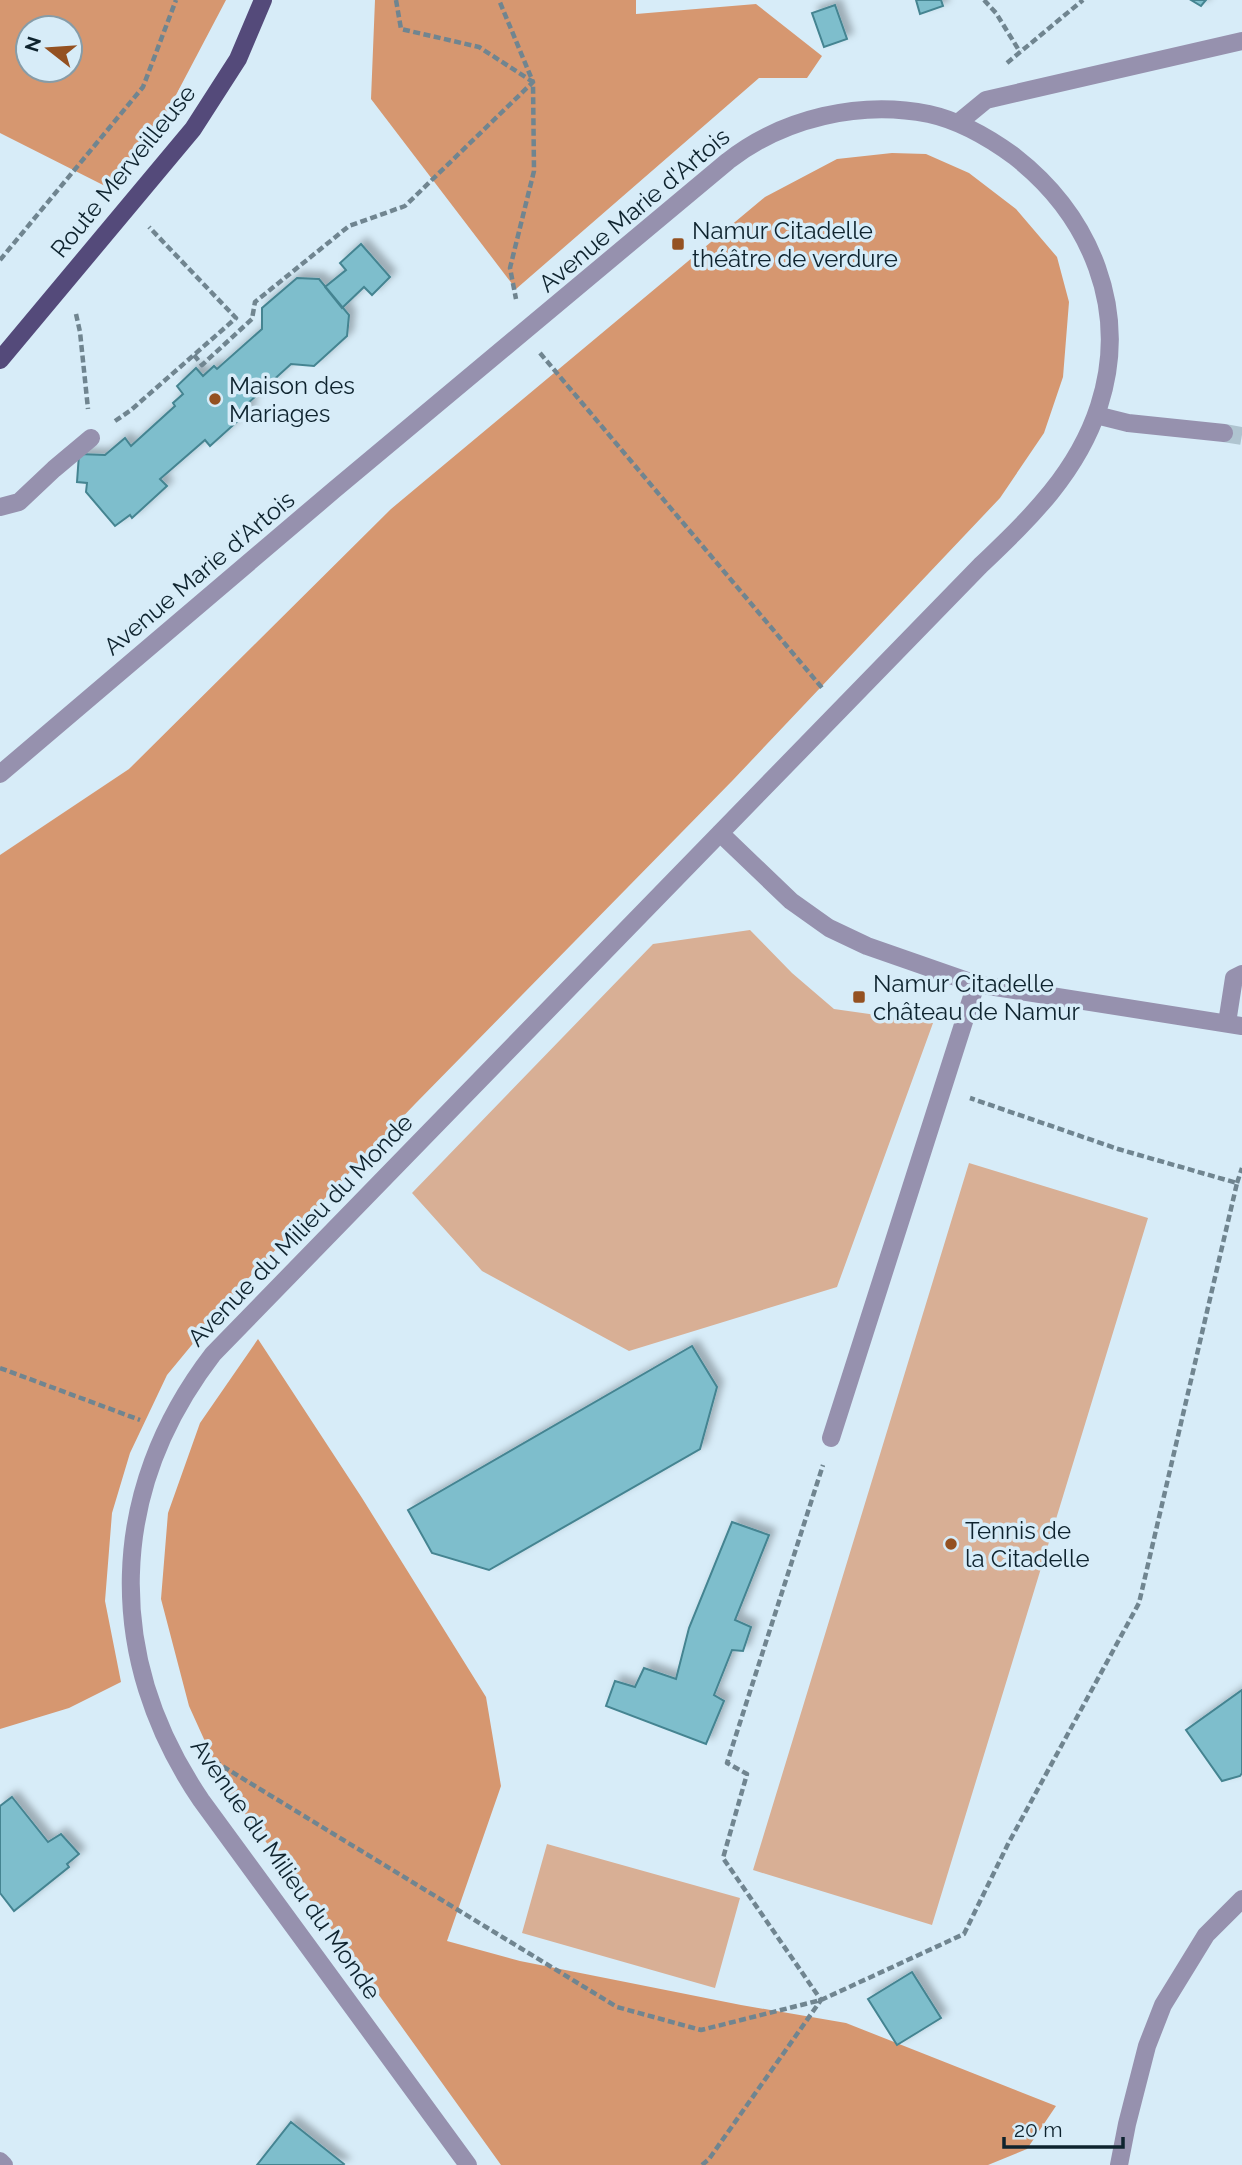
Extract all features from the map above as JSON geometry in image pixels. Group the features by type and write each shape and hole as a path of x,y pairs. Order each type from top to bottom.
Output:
{"main road":[{"name":"Route Merveilleuse","path":"0,360 193,129 246,43 263,0"}],"street":[{"path":"958,123 986,100 1242,41"},
{"name":"Avenue Marie d'Artois","path":"0,774 728,161 751,145 780,130 817,118 871,110 917,112 958,123 987,136 1031,171 1059,199 1085,238 1105,294 1109,324 1107,368 1096,415 1082,445 1040,508 979,566 720,833"},
{"path":"1096,415 1128,423 1224,433"},
{"path":"0,507 19,502 91,438"},
{"path":"720,833 791,901 829,928 867,946 976,984 1235,1025 1234,978 1242,974"},
{"name":"Avenue du Milieu du Monde","path":"468,2165 188,1781 172,1751 152,1703 138,1652 132,1614 131,1551 140,1501 166,1430 178,1406 200,1371 228,1338 720,833"},
{"path":"831,1438 976,984"},
{"path":"1119,2165 1126,2123 1147,2046 1163,2005 1206,1935 1242,1899"},
{"path":"0,2161 4,2165"}],"path":[{"path":"0,260 143,87 176,0"},
{"path":"397,0 401,29 479,47 533,82"},
{"path":"499,0 533,82 534,171 510,268 523,333 840,710"},
{"path":"984,0 996,13 1020,52"},
{"path":"1003,66 1083,0"},
{"path":"194,355 202,365 253,319 255,302 349,226 405,206 533,82"},
{"path":"67,280 80,332 91,438 131,410 236,318 129,207"},
{"path":"942,1088 1118,1149 1237,1183"},
{"path":"172,1751 194,1748 617,2007 701,2030 821,2000 964,1934 1007,1844 1139,1603 1242,1168"},
{"path":"0,1368 166,1430"},
{"path":"821,2000 723,1858 747,1774 727,1763 831,1438"},
{"path":"702,2165 717,2148 821,2000"}],"shaded area":[{"path":"0,0 226,0 157,131 111,189 0,133"},
{"path":"375,0 636,0 636,14 756,4 822,56 807,78 759,78 516,289 371,99"},
{"path":"892,153 926,154 969,173 1016,209 1057,257 1069,302 1063,377 1044,433 1000,498 733,780 238,1289 167,1375 130,1453 112,1513 105,1601 121,1682 69,1708 0,1729 0,855 129,769 391,509 765,197 837,159"},
{"path":"750,930 792,973 834,1009 933,1023 837,1287 629,1351 482,1271 412,1193 653,944"},
{"name":"Tennis de la Citadelle","path":"969,1163 1148,1218 932,1925 753,1870"},
{"path":"258,1339 362,1498 486,1697 501,1786 447,1941 520,1961 846,2023 1056,2106 1027,2149 988,2165 501,2165 330,1927 227,1790 189,1706 161,1599 168,1513 200,1423"},
{"path":"547,1844 740,1898 715,1988 522,1933"}],"building":[{"path":"916,0 941,0 943,6 920,14"},
{"path":"1191,0 1206,0 1201,6"},
{"path":"835,5 847,39 824,47 812,13"},
{"path":"361,244 390,277 372,295 364,287 342,308 325,287 346,270 340,263"},
{"name":"Maison des Mariages","path":"297,278 319,279 349,315 347,336 314,366 291,364 247,404 251,409 210,446 205,440 160,479 167,486 132,518 130,515 115,526 86,492 87,483 77,482 79,454 105,455 125,438 131,446 175,406 173,403 183,394 177,386 196,368 203,376 214,366 217,369 262,329 262,308"},
{"path":"692,1346 717,1387 700,1449 489,1570 432,1553 408,1510"},
{"path":"732,1522 769,1535 735,1620 751,1627 743,1651 732,1650 714,1695 724,1701 706,1744 606,1706 615,1681 635,1687 644,1668 676,1679 689,1628"},
{"path":"1242,1690 1242,1773 1222,1781 1186,1730"},
{"path":"12,1797 48,1842 61,1834 79,1854 67,1864 69,1867 14,1911 0,1893 0,1806"},
{"path":"912,1972 941,2018 897,2045 868,1999"},
{"path":"291,2122 344,2164 257,2165"}],"tunnel":[{"path":"1224,433 1242,436"}],"place":[{"name":"Namur Citadelle théâtre de verdure","path":"678,244"},
{"name":"Maison des Mariages","path":"215,399"},
{"name":"Namur Citadelle château de Namur","path":"859,997"},
{"name":"Tennis de la Citadelle","path":"951,1544"}]}
